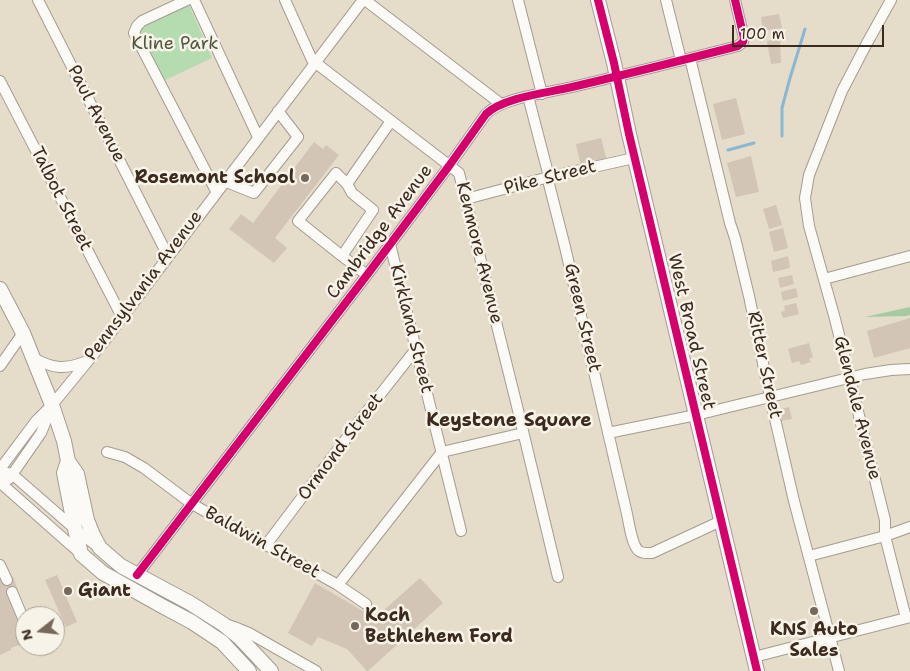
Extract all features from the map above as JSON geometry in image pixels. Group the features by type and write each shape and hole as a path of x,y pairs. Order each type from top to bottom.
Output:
{"main road":[{"name":"West Broad Street","path":"598,0 757,671"},
{"path":"0,288 23,333 52,405 64,441 68,461 77,474 87,520 100,548 121,566 190,603 223,624 239,637 270,671"},
{"path":"68,461 64,473 81,554 103,573 192,622 222,642 249,671"}],"street":[{"name":"Paul Avenue","path":"38,0 168,256"},
{"path":"187,0 142,21 134,33 216,191"},
{"path":"194,0 258,137"},
{"name":"Kenmore Avenue","path":"285,0 315,63 460,173 558,577"},
{"name":"Pennsylvania Avenue","path":"0,472 36,421 52,405 88,361 216,191 364,0"},
{"path":"364,0 501,104"},
{"path":"518,0 542,94"},
{"name":"Ritter Street","path":"666,0 686,59 735,238 794,501 839,671"},
{"name":"Cambridge Avenue","path":"137,575 492,108 528,96 738,46 743,42 744,38 734,0"},
{"name":"Glendale Avenue","path":"892,0 842,91 809,175 806,198 809,226 850,378 885,520 885,536 908,618"},
{"name":"Talbot Street","path":"0,81 122,317"},
{"name":"Green Street","path":"528,96 566,247 635,547 645,554 652,553 721,521"},
{"path":"224,181 254,193 298,137 278,112"},
{"path":"347,184 391,121"},
{"name":"Pike Street","path":"466,199 634,158"},
{"path":"342,256 373,210 352,193 336,172 298,220 342,256 366,275"},
{"name":"Kirkland Street","path":"390,244 461,531"},
{"path":"824,279 910,256"},
{"path":"0,366 23,333"},
{"name":"Ormond Street","path":"266,545 416,349"},
{"path":"33,358 48,365 64,368 88,361"},
{"path":"608,433 696,416 850,378 910,369"},
{"name":"Pennsylvania Avenue","path":"2,489 41,432 52,405"},
{"path":"338,585 442,452 523,433"},
{"name":"Baldwin Street","path":"107,452 125,457 144,468 192,504 338,585 366,604"},
{"path":"81,554 2,489 0,472 12,474 75,529 100,548"},
{"path":"809,556 847,547 910,527"},
{"path":"0,565 7,580"},
{"path":"12,592 18,606"},
{"path":"754,657 908,618"},
{"path":"223,624 236,627 316,671"}],"green space":[{"name":"Kline Park","path":"189,5 212,58 161,82 139,34 140,30 144,25"},
{"path":"910,307 910,315 906,316 865,317"}],"building":[{"path":"779,14 782,28 763,31 761,17"},
{"path":"780,39 781,63 771,64 767,41"},
{"path":"736,98 745,134 722,140 713,104"},
{"path":"601,138 607,161 581,167 576,144"},
{"path":"314,142 323,149 326,145 339,155 275,238 287,248 274,263 229,229 241,214 253,223"},
{"path":"751,156 759,192 736,197 727,163"},
{"path":"776,205 782,225 769,229 763,209"},
{"path":"783,228 788,248 774,252 769,232"},
{"path":"788,256 790,268 773,272 771,261"},
{"path":"792,275 794,284 780,288 778,278"},
{"path":"796,288 798,297 783,301 781,292"},
{"path":"796,303 799,314 783,318 781,312 785,311 784,306"},
{"path":"910,318 910,348 874,358 867,331"},
{"path":"809,343 813,357 809,359 811,362 801,365 799,361 792,363 788,349"},
{"path":"789,407 792,419 780,421 777,410"},
{"path":"0,575 5,581 13,577 18,590 10,593 15,606 15,647 0,655"},
{"path":"57,575 64,591 71,588 72,591 65,594 77,622 66,627 65,606 57,606 45,580"},
{"name":"Koch Bethlehem Ford","path":"420,578 443,603 368,671 347,649 318,637 312,646 288,633 315,583 375,618"}],"waterway":[{"path":"782,136 782,108 805,29"},
{"path":"728,150 754,143"}],"cycle path":[{"path":"598,0 757,671"},
{"path":"137,575 367,275 486,114 504,103 526,96 572,87 738,46 743,42 744,38 735,0"}],"place":[{"name":"Rosemont School","path":"305,178"},
{"name":"Giant","path":"68,591"},
{"name":"KNS Auto Sales","path":"814,611"},
{"name":"Koch Bethlehem Ford","path":"355,626"}],"district":[{"name":"Keystone Square","path":"509,421"}]}
